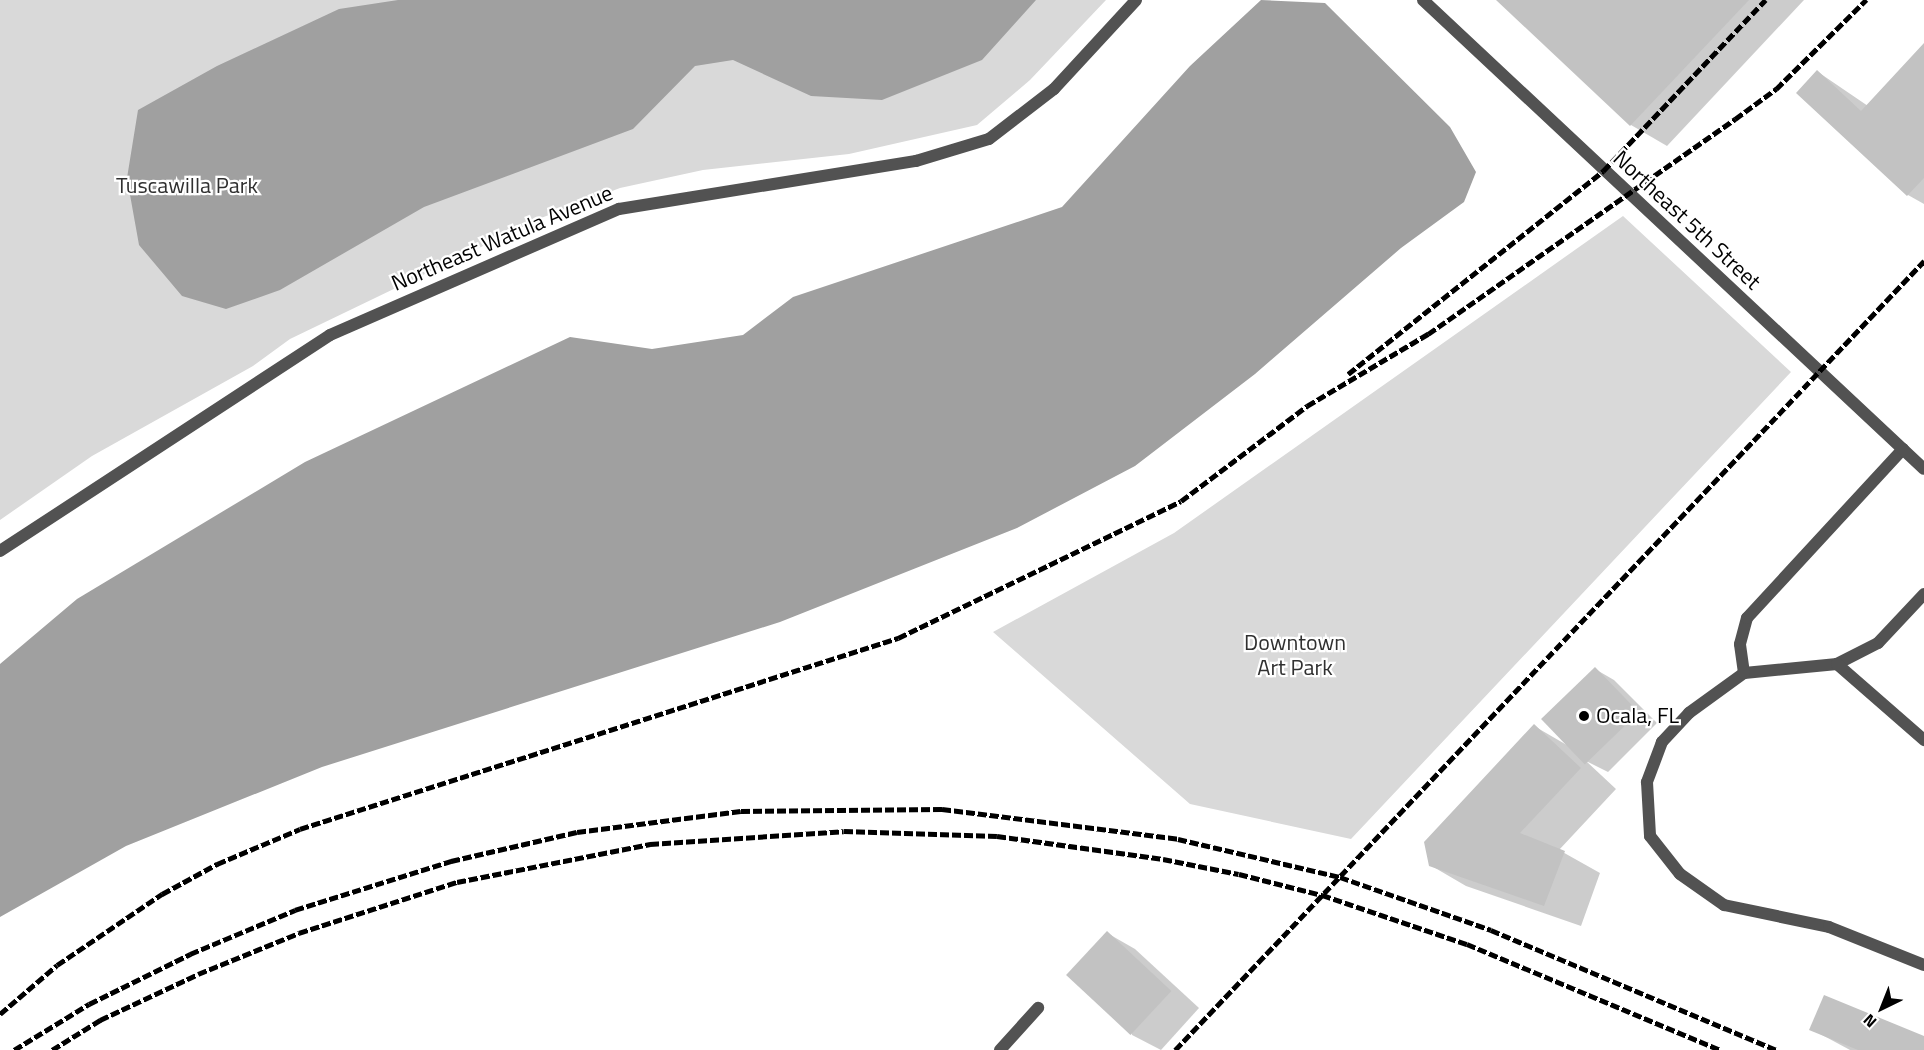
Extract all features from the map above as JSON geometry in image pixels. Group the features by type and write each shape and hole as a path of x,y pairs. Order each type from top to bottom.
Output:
{"street":[{"name":"Northeast Watula Avenue","path":"0,550 330,335 619,209 916,161 989,139 1054,89 1136,0"},
{"name":"Northeast 5th Street","path":"1423,0 1924,468"},
{"path":"1744,673 1740,644 1747,618 1903,449"},
{"path":"1924,594 1878,643 1837,664 1744,673 1689,713 1662,742 1647,782 1650,836 1680,874 1724,904 1829,927 1924,965"},
{"path":"1837,664 1924,740"},
{"path":"1000,1050 1038,1008"}],"green space":[{"name":"Tuscawilla Park","path":"0,0 1106,0 1030,80 977,125 849,154 703,170 620,188 541,218 290,339 253,366 92,456 0,520"},
{"name":"Downtown Art Park","path":"1623,216 1791,372 1351,839 1190,804 993,632 1174,533"}],"shaded area":[{"path":"398,0 1036,0 982,60 882,100 811,96 733,60 695,66 633,129 424,207 280,290 226,309 182,296 139,245 127,178 138,110 217,66 339,9"},
{"path":"1261,0 1325,3 1450,127 1476,172 1464,202 1401,248 1255,374 1135,466 1017,528 780,622 322,767 126,846 0,917 0,664 77,599 305,462 570,337 652,349 743,335 793,297 1062,207 1190,66"}],"building":[{"path":"1496,0 1749,0 1630,126"},
{"path":"1924,43 1924,178 1907,196 1796,93 1817,70 1861,111"},
{"path":"1595,667 1639,712 1585,764 1541,719"},
{"path":"1534,724 1581,768 1520,833 1565,851 1544,906 1429,866 1424,842"},
{"path":"1107,931 1171,991 1130,1035 1066,975"},
{"path":"1824,995 1924,1036 1924,1050 1858,1050 1809,1030"}],"railway":[{"path":"1348,374 1603,171 1765,0"},
{"path":"0,1014 57,965 162,894 217,864 300,829 898,638 1181,501 1307,406 1428,334 1735,119 1776,89 1866,0"},
{"path":"1175,1050 1924,261"},
{"path":"14,1050 89,1004 190,954 295,910 451,861 577,832 741,811 942,809 1178,839 1340,877 1491,930 1777,1050"},
{"path":"52,1050 100,1020 198,974 299,933 457,882 650,844 844,831 997,836 1163,859 1239,874 1322,895 1467,944 1721,1050"}],"place":[{"name":"Ocala, FL","path":"1584,716"}]}
